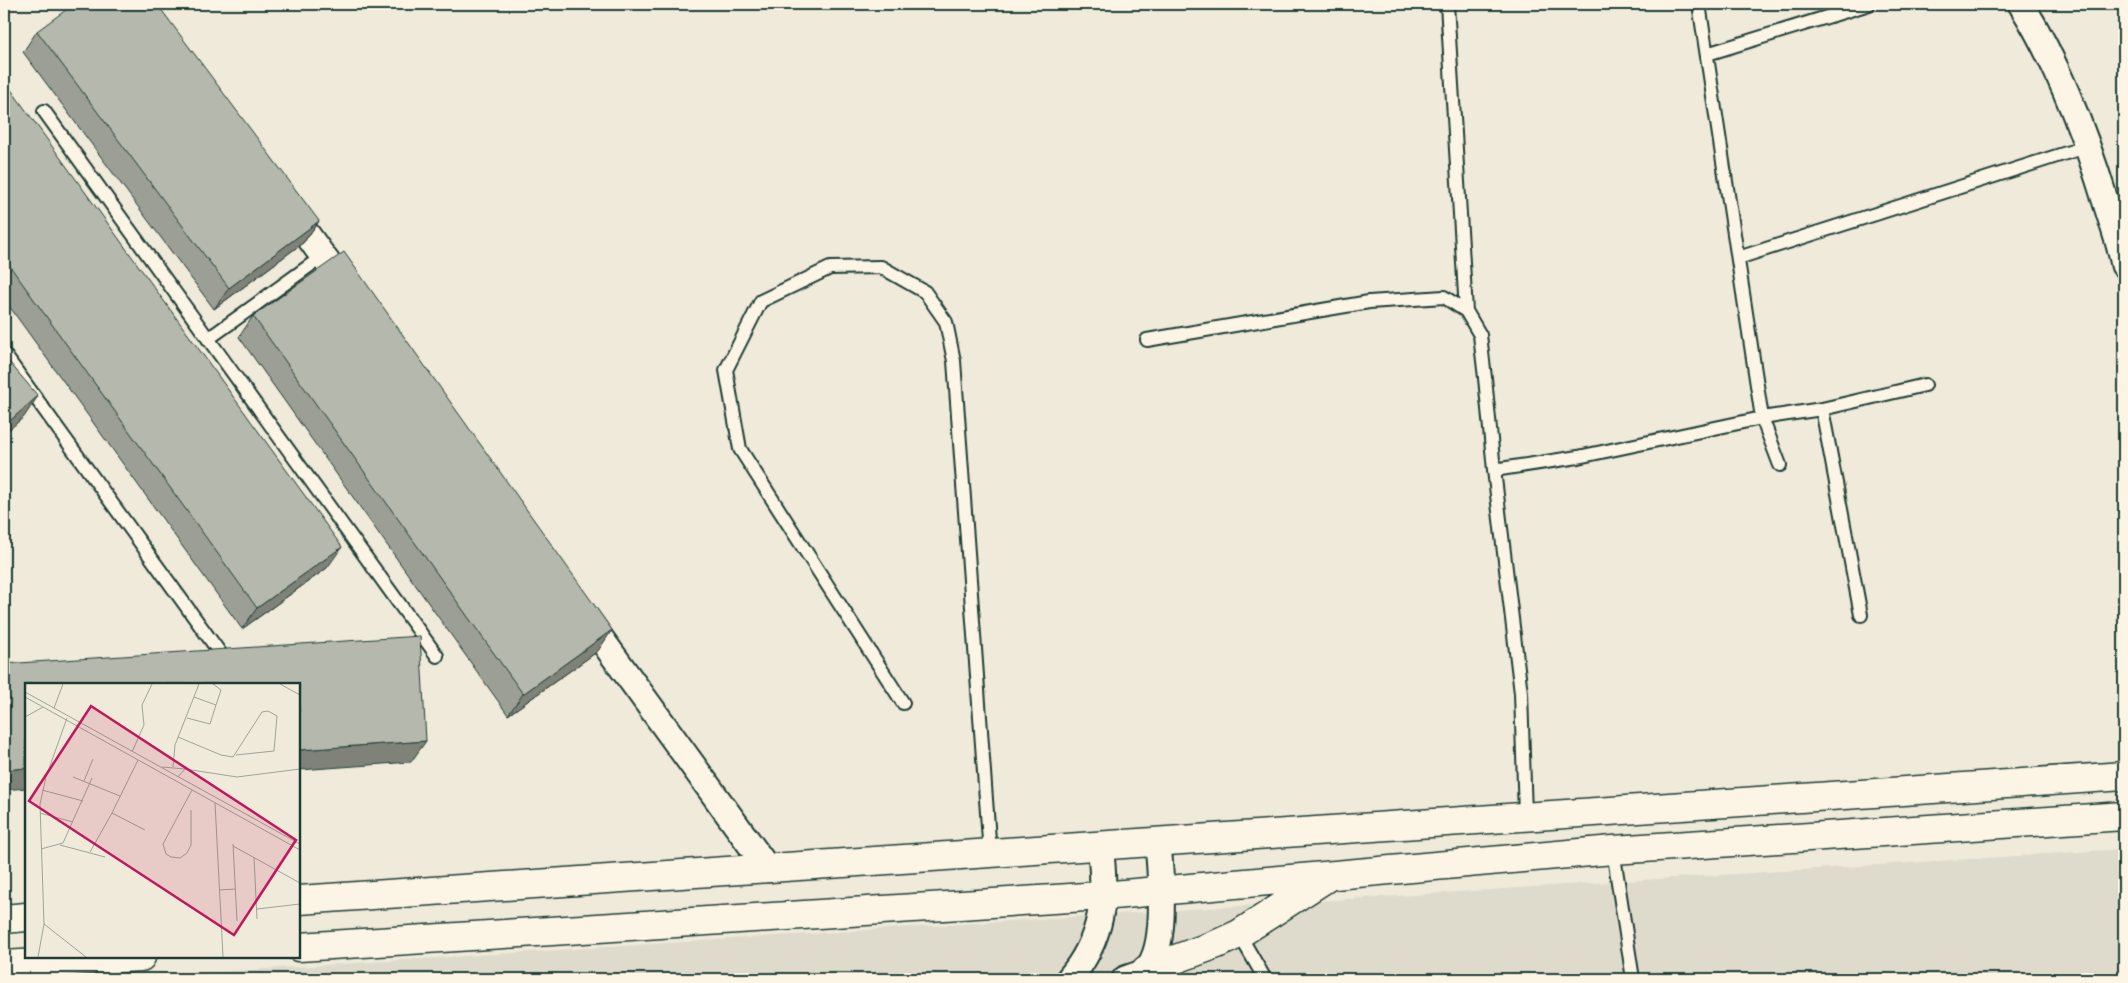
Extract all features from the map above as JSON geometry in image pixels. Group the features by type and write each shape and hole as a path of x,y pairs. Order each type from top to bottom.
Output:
{"highway":[{"path":"300,900 990,854 1525,815 2124,776"},
{"path":"300,947 1102,896 1613,850 2124,816"},
{"path":"1135,974 1239,934 1330,875"},
{"path":"4,919 25,917"},
{"path":"4,965 124,958"}],"street":[{"path":"2021,4 2039,32 2088,146 2124,265"},
{"path":"277,193 364,313"},
{"path":"569,595 768,869"},
{"path":"1135,974 1155,954 1160,937 1161,890 1158,842"},
{"path":"1069,979 1081,965 1099,926 1104,879 1100,846"}],"lane":[{"path":"1447,4 1466,311 1480,335 1521,693 1525,815"},
{"path":"1699,4 1762,418 1780,466"},
{"path":"1707,54 1870,4"},
{"path":"44,111 437,656"},
{"path":"1738,258 2088,146"},
{"path":"208,338 323,256"},
{"path":"903,703 740,449 726,370 761,301 830,268 881,267 925,292 946,322 954,361 990,854"},
{"path":"1148,340 1369,302 1444,297 1466,311"},
{"path":"4,354 220,653"},
{"path":"1494,470 1578,457 1762,418 1822,409 1925,385"},
{"path":"1822,409 1861,615"},
{"path":"405,640 425,638"},
{"path":"1613,850 1633,979"},
{"path":"1239,934 1265,979"}],"shaded area":[{"path":"2124,849 2124,979 110,979"}],"building":[{"path":"74,4 157,4 319,221 229,288 37,31"},
{"path":"4,80 342,547 257,608 4,258"},
{"path":"344,252 612,630 523,694 253,316"},
{"path":"4,356 38,396 4,426"},
{"path":"420,636 426,741 300,750 300,683 25,683 25,768 4,770 4,664"}]}
